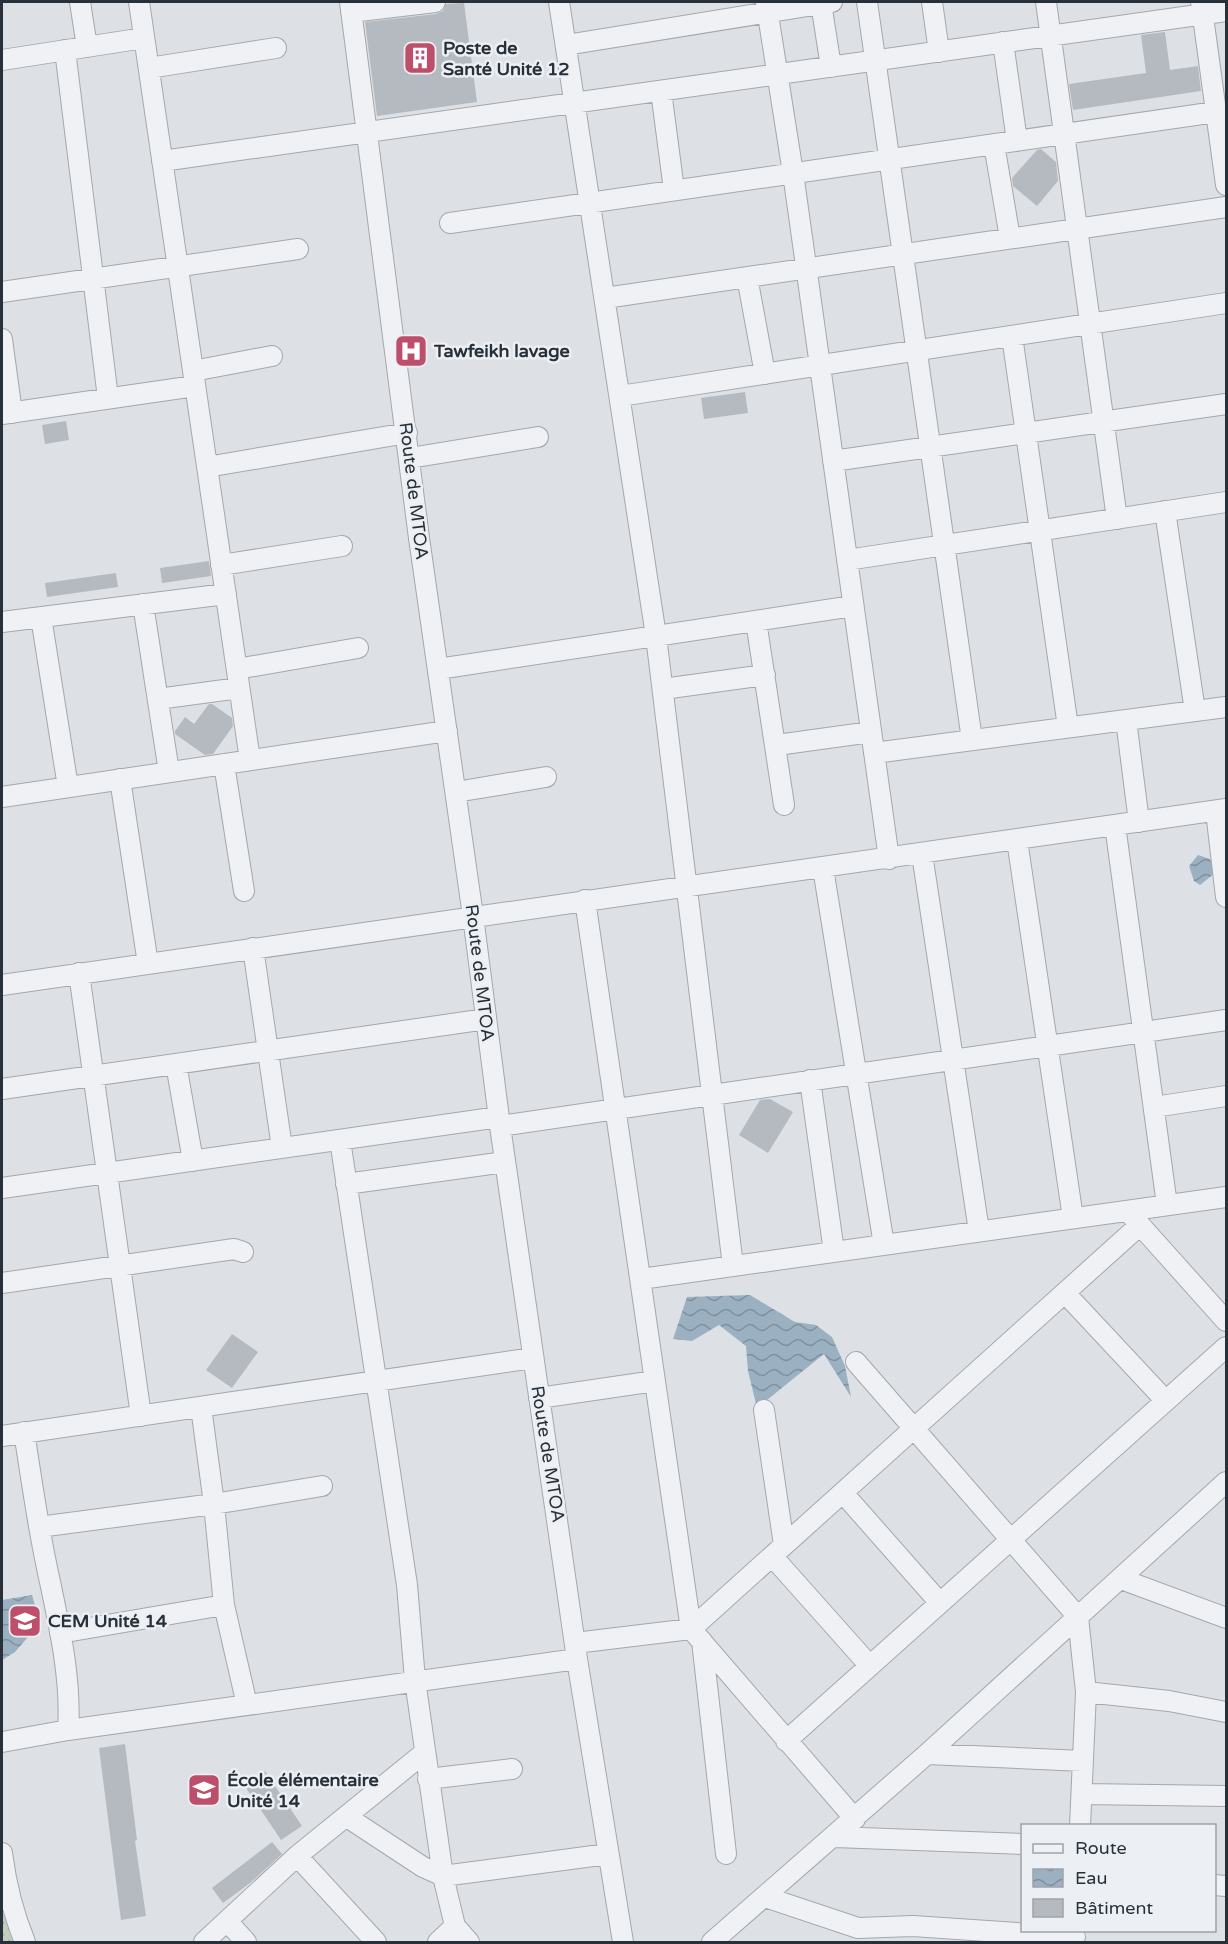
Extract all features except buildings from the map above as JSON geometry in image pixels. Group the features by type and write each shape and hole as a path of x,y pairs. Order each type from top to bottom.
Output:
{"street":[{"path":"80,2 87,47"},
{"path":"139,2 250,760"},
{"path":"351,7 435,2"},
{"path":"559,2 656,636 733,1266"},
{"path":"566,45 766,6 827,2 831,67"},
{"path":"867,2 972,740"},
{"path":"932,2 939,52"},
{"path":"1046,2 1117,519"},
{"path":"766,6 793,173 889,859"},
{"name":"Route de MTOA","path":"351,7 499,1121 576,1651 623,1942"},
{"path":"1202,8 1227,185"},
{"path":"162,161 1051,36 1202,8 1227,11"},
{"path":"2,60 144,38"},
{"path":"1003,42 1017,141"},
{"path":"149,68 276,48"},
{"path":"65,50 108,398"},
{"path":"661,91 674,190"},
{"path":"450,223 1216,112"},
{"path":"994,144 1010,238"},
{"path":"604,298 1227,207"},
{"path":"2,292 298,249"},
{"path":"747,277 765,374"},
{"path":"620,396 1227,303"},
{"path":"1012,336 1068,727"},
{"path":"2,339 7,413 108,398 194,379 272,356"},
{"path":"833,461 1227,404"},
{"path":"207,467 407,433"},
{"path":"410,458 538,437"},
{"path":"847,560 1227,502"},
{"path":"1165,511 1195,711"},
{"path":"221,564 342,546"},
{"path":"2,622 226,594"},
{"path":"143,604 169,772"},
{"path":"438,669 853,606"},
{"path":"41,618 68,787"},
{"path":"756,621 777,745 784,805"},
{"path":"158,699 358,648"},
{"path":"663,689 765,675"},
{"path":"874,753 1227,707"},
{"path":"1126,720 1139,822"},
{"path":"2,797 447,731"},
{"path":"777,745 871,732"},
{"path":"224,764 244,891"},
{"path":"456,792 546,777"},
{"path":"120,779 148,964"},
{"path":"2,985 1221,810 1227,897"},
{"path":"1115,825 1167,1205"},
{"path":"1017,840 1073,1218"},
{"path":"922,854 979,1231"},
{"path":"823,868 884,1245"},
{"path":"585,900 655,1381 696,1635 726,1854"},
{"path":"253,948 282,1148"},
{"path":"79,973 141,1416"},
{"path":"2,1089 486,1019"},
{"path":"2,1188 340,1140 616,1109 1227,1020"},
{"path":"176,1064 193,1161"},
{"path":"810,1080 834,1252"},
{"path":"1154,1107 1227,1096"},
{"path":"340,1140 407,1585 415,1680 442,1876 455,1926 469,1942"},
{"path":"346,1184 505,1162"},
{"path":"640,1279 1073,1218 1134,1218 1167,1205 1227,1197"},
{"path":"2,1742 68,1730 415,1680 576,1651 696,1635 778,1550 1065,1293 1134,1218"},
{"path":"1134,1218 1227,1321"},
{"path":"2,1283 234,1248 243,1252"},
{"path":"1065,1293 1166,1401"},
{"path":"786,1741 1227,1347"},
{"path":"2,1436 533,1359"},
{"path":"856,1362 1078,1617 1086,1692 1080,1824"},
{"path":"539,1398 655,1381"},
{"path":"201,1407 224,1605 247,1705"},
{"path":"764,1410 778,1550 870,1666"},
{"path":"24,1432 39,1527 60,1633 70,1712 68,1730"},
{"path":"712,1942 855,1819 1227,1482"},
{"path":"39,1527 214,1504 322,1486"},
{"path":"843,1493 940,1603"},
{"path":"1121,1579 1227,1618"},
{"path":"60,1633 224,1605"},
{"path":"696,1635 855,1819"},
{"path":"1086,1692 1170,1701 1227,1712"},
{"path":"204,1942 297,1856 424,1753"},
{"path":"927,1754 1083,1761"},
{"path":"428,1779 512,1769"},
{"path":"1082,1794 1227,1796"},
{"path":"347,1817 423,1867 442,1876 608,1854"},
{"path":"834,1837 1021,1844"},
{"path":"2,1853 6,1887 16,1922 25,1942"},
{"path":"297,1856 376,1942"},
{"path":"765,1897 858,1928 912,1934 1075,1937"},
{"path":"227,1921 246,1942"},
{"path":"438,1942 455,1926"}],"green space":[{"path":"6,1912 18,1942 2,1942 2,1913"}],"water":[{"path":"1198,855 1210,859 1215,873 1200,885 1194,881 1189,866"},
{"path":"750,1295 795,1322 816,1325 832,1337 845,1366 851,1397 824,1354 757,1408 748,1371 746,1346 719,1325 692,1341 673,1339 687,1297"},
{"path":"32,1595 40,1623 15,1652 2,1660 2,1600"}],"place":[{"name":"Poste de Santé Unité 12","path":"420,58"},
{"name":"Tawfeikh lavage","path":"411,351"},
{"name":"CEM Unité 14","path":"25,1621"},
{"name":"École élémentaire Unité 14","path":"204,1790"}]}
